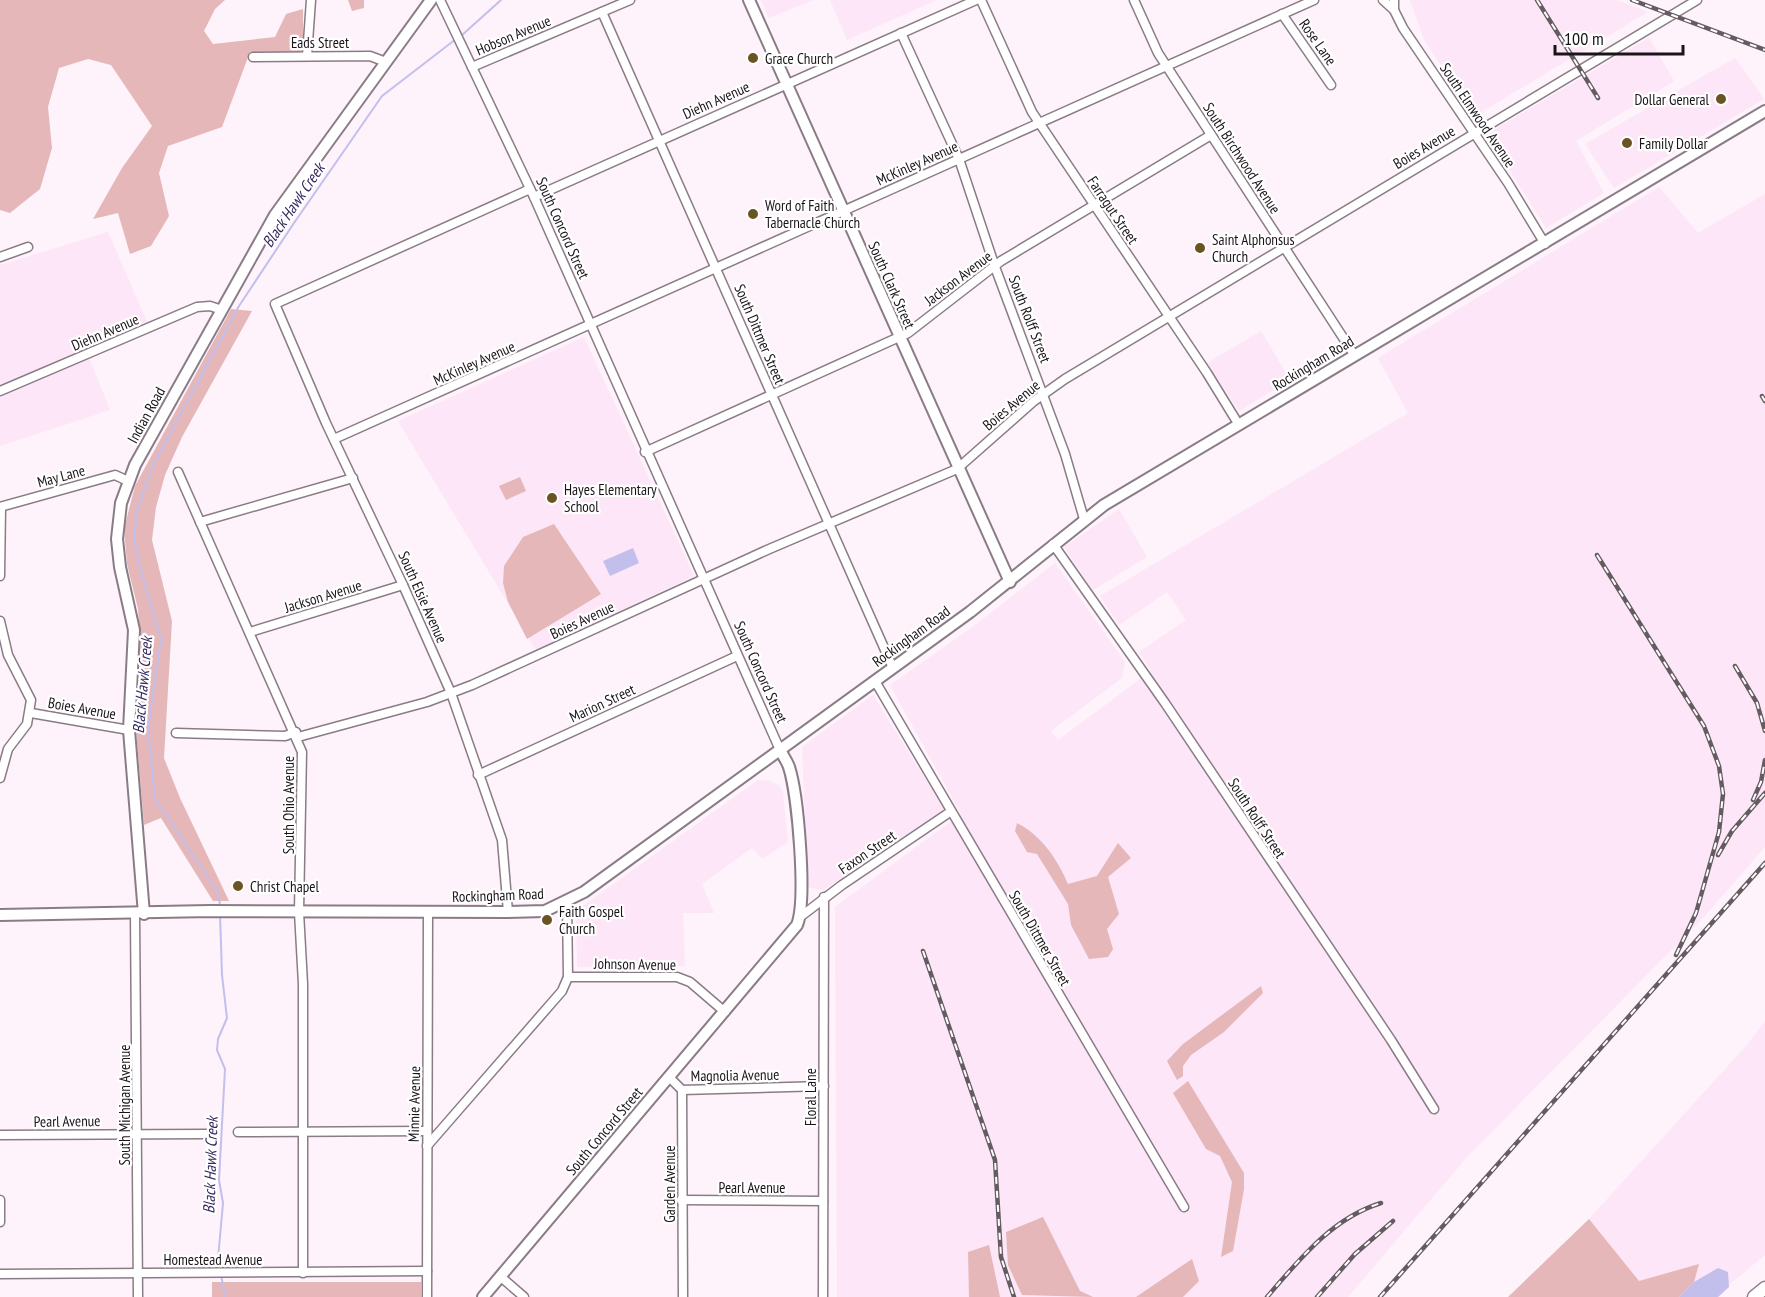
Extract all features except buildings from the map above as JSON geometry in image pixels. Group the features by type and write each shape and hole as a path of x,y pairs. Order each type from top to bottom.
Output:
{"main road":[{"path":"1754,1297 1765,1288"}],"street":[{"path":"307,56 311,0"},
{"name":"Indian Road","path":"140,914 129,730 134,630 120,567 117,539 121,503 128,481 275,215 431,0"},
{"name":"South Concord Street","path":"440,0 532,193 645,452 789,767 794,793 800,917 793,932 483,1297"},
{"name":"Hobson Avenue","path":"472,67 630,0"},
{"name":"South Clark Street","path":"749,0 898,338 1010,582"},
{"name":"Diehn Avenue","path":"275,304 660,140 976,0"},
{"name":"Farragut Street","path":"981,0 1039,123 1239,425"},
{"name":"South Birchwood Avenue","path":"1134,0 1166,66 1355,356"},
{"name":"McKinley Avenue","path":"334,439 1314,0"},
{"path":"1383,0 1394,10"},
{"name":"South Elmwood Avenue","path":"1394,0 1394,10 1403,28 1508,183 1545,244"},
{"name":"Boies Avenue","path":"176,733 285,736 451,693 957,469 1043,394 1283,247 1697,0"},
{"name":"South Dittmer Street","path":"602,12 718,268 772,396 831,523 893,668"},
{"name":"Rose Lane","path":"1282,15 1331,85"},
{"name":"South Rolff Street","path":"902,33 959,159 994,267 1043,394 1084,519"},
{"name":"Eads Street","path":"253,57 370,56 386,62"},
{"name":"Rockingham Road","path":"0,915 210,911 508,912 545,911 567,902 1010,582 1084,519 1765,111"},
{"name":"Jackson Avenue","path":"645,452 898,338 994,267 1211,135"},
{"path":"0,258 28,247"},
{"name":"South Elsie Avenue","path":"275,304 334,439 451,693 502,840 508,912"},
{"name":"Diehn Avenue","path":"0,391 197,308 210,306 222,310"},
{"name":"South Ohio Avenue","path":"178,472 297,734 302,752 299,912 303,984 303,1273"},
{"name":"May Lane","path":"0,507 115,475 128,481"},
{"path":"200,522 353,478"},
{"path":"0,507 0,576"},
{"name":"South Rolff Street","path":"1053,544 1165,703 1391,1040 1434,1109"},
{"name":"Jackson Avenue","path":"250,632 403,585"},
{"path":"0,621 2,641 27,687 31,700 31,713 27,724 8,748 0,778"},
{"name":"Marion Street","path":"478,776 737,656"},
{"name":"South Dittmer Street","path":"874,681 1184,1207"},
{"name":"Boies Avenue","path":"31,713 129,730"},
{"name":"Faxon Street","path":"800,917 824,897 950,812"},
{"name":"Floral Lane","path":"823,1297 824,897"},
{"path":"427,1146 562,991 568,977 567,902"},
{"name":"Minnie Avenue","path":"427,1297 428,912"},
{"name":"South Michigan Avenue","path":"138,1297 140,914"},
{"name":"Johnson Avenue","path":"568,977 677,977 690,982 725,1012"},
{"path":"669,1077 682,1090"},
{"name":"Magnolia Avenue","path":"682,1090 824,1086"},
{"name":"Garden Avenue","path":"682,1090 683,1297"},
{"path":"0,1130 0,1140"},
{"path":"238,1132 427,1131"},
{"name":"Pearl Avenue","path":"0,1135 207,1134"},
{"path":"0,1200 0,1222"},
{"name":"Pearl Avenue","path":"681,1200 823,1201"},
{"name":"Homestead Avenue","path":"0,1274 427,1272"},
{"path":"501,1277 524,1297"}],"shaded area":[{"path":"0,0 225,0 215,9 204,31 213,44 275,37 286,14 303,9 303,52 250,52 222,127 168,146 159,173 169,216 151,246 130,254 118,213 93,219 122,168 152,126 111,65 88,59 59,68 48,107 52,148 40,189 10,213 0,210"},
{"path":"348,0 364,0 364,8 352,11"},
{"path":"761,0 813,0 769,18"},
{"path":"830,0 937,0 847,40"},
{"path":"1410,0 1617,0 1648,12 1475,116 1424,40"},
{"path":"1649,38 1674,81 1576,141 1604,193 1546,228 1487,134"},
{"path":"1735,58 1764,99 1614,188 1585,144"},
{"path":"1659,187 1698,233 1765,194 1765,847 1703,918 1468,1156 1348,1297 837,1297 835,907 961,814 890,685 971,628 1055,563 1125,662 1122,678 1051,731 1058,740 1151,671 1139,652 1186,620 1167,592 1119,625 1100,596 1408,413 1378,358"},
{"path":"108,232 147,322 85,348 110,410 0,446 0,265"},
{"path":"231,309 252,311 182,437 165,475 156,507 152,540 172,621 164,758 180,798 229,901 213,901 161,818 144,825 136,730 141,656 138,609 127,564 124,529 135,486"},
{"path":"1261,331 1290,380 1239,411 1207,363"},
{"name":"Hayes Elementary School","path":"584,337 694,576 536,650 398,421"},
{"path":"520,477 526,491 506,500 499,486"},
{"path":"1119,509 1147,557 1093,590 1064,547"},
{"path":"554,524 601,594 527,639 508,602 503,583 504,566 523,537"},
{"path":"633,548 639,563 610,576 603,561"},
{"path":"873,695 944,809 823,890 808,887 802,747"},
{"path":"758,780 770,781 780,786 783,792 788,842 762,859 752,848 702,884 714,913 683,913 685,966 577,967 576,911"},
{"path":"1017,823 1034,834 1048,849 1068,884 1097,876 1118,843 1131,858 1108,877 1119,914 1107,929 1113,949 1108,957 1089,959 1071,925 1068,904 1037,854 1027,852 1015,831"},
{"path":"1261,986 1263,993 1224,1032 1191,1055 1183,1066 1183,1076 1177,1080 1167,1061 1183,1044"},
{"path":"1765,1021 1765,1255 1714,1297 1651,1297 1589,1219 1747,1045"},
{"path":"1188,1081 1244,1173 1244,1189 1233,1251 1221,1257 1232,1182 1220,1156 1206,1149 1173,1093"},
{"path":"1043,1217 1080,1291 1093,1297 1022,1295 1008,1265 1006,1232"},
{"path":"1589,1219 1639,1281 1699,1264 1694,1282 1679,1297 1508,1297"},
{"path":"989,1245 1000,1297 969,1297 968,1252"},
{"path":"1192,1259 1199,1281 1183,1297 1136,1297"},
{"path":"1718,1268 1728,1272 1729,1287 1718,1297 1679,1297 1694,1282"},
{"path":"212,1282 421,1282 421,1297 212,1297"}],"waterway":[{"name":"Black Hawk Creek","path":"461,36 501,0"},
{"name":"Black Hawk Creek","path":"220,908 219,894 155,799 148,729 161,639 141,571 134,537 137,511 152,467 239,306 294,223 382,96 456,39"},
{"name":"Black Hawk Creek","path":"220,914 222,975 227,1018 218,1039 217,1050 225,1069 219,1180 223,1203 218,1259 220,1269"},
{"name":"Black Hawk Creek","path":"221,1274 225,1297"}],"railway":[{"path":"1537,0 1598,98"},
{"path":"1632,0 1765,50"},
{"path":"1762,396 1765,401"},
{"path":"1597,555 1704,726 1719,766 1723,794 1719,832 1696,913 1676,955"},
{"path":"1735,666 1757,703 1765,731"},
{"path":"1753,800 1761,782 1765,760"},
{"path":"1718,855 1732,831 1765,793"},
{"path":"1380,1297 1765,863"},
{"path":"923,951 995,1160 1001,1257 1014,1297"},
{"path":"1267,1297 1304,1255 1332,1230 1363,1210 1381,1203"},
{"path":"1317,1297 1355,1254 1393,1221"}],"place":[{"name":"Grace Church","path":"753,58"},
{"name":"Dollar General","path":"1721,99"},
{"name":"Family Dollar","path":"1627,143"},
{"name":"Word of Faith Tabernacle Church","path":"753,214"},
{"name":"Saint Alphonsus Church","path":"1200,248"},
{"name":"Hayes Elementary School","path":"552,498"},
{"name":"Christ Chapel","path":"238,886"},
{"name":"Faith Gospel Church","path":"547,920"}]}
